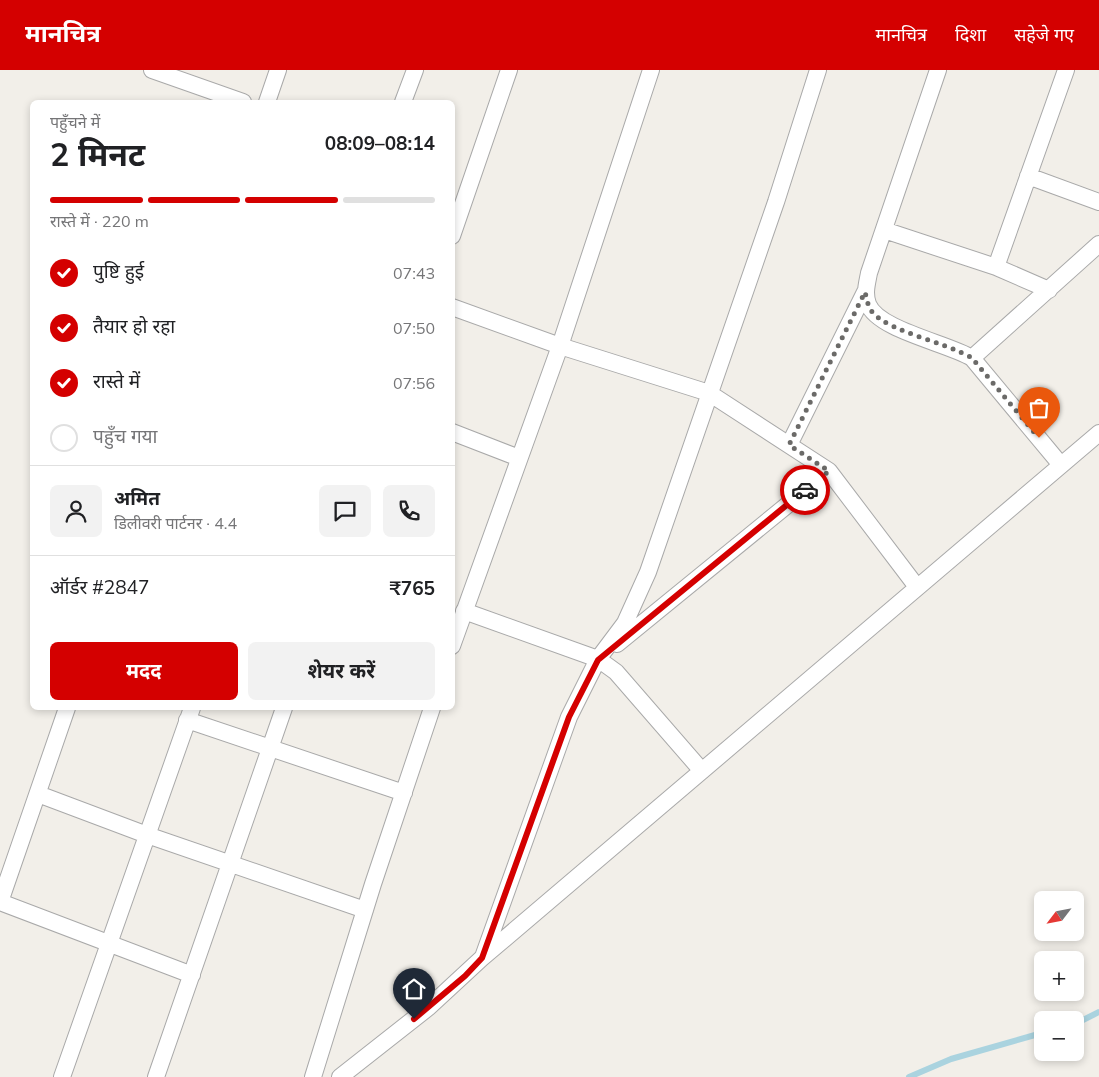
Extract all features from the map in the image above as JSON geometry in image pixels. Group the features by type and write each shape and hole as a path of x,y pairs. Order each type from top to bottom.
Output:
{"street":[{"path":"152,70 237,100"},
{"path":"268,100 278,70"},
{"path":"404,100 415,70"},
{"path":"455,227 509,70"},
{"path":"455,637 560,346 651,70"},
{"path":"482,958 569,717 598,660 624,623 648,572 776,202 818,70"},
{"path":"789,445 865,292 938,70"},
{"path":"996,267 1066,70"},
{"path":"1028,176 1099,202"},
{"path":"884,230 996,267 1049,290"},
{"path":"972,358 1099,244"},
{"path":"865,292 873,314 887,323 961,351 972,358 984,370 1061,465"},
{"path":"455,308 560,346 710,393 829,471 918,587"},
{"path":"455,433 519,458"},
{"path":"340,1077 429,1007 482,958 1099,433"},
{"path":"598,660 829,471"},
{"path":"464,611 598,660 616,672 702,771"},
{"path":"66,710 0,902 192,975"},
{"path":"156,1077 283,710"},
{"path":"313,1077 365,910 431,710"},
{"path":"62,1077 189,714 270,748 404,793"},
{"path":"38,794 147,835 365,910"}],"waterway":[{"path":"1084,1020 1099,1012"},
{"path":"909,1077 951,1059 1034,1035"}],"way so far":[{"path":"805,490 829,471 789,445 865,292 873,314 887,323 961,351 972,358 1039,438"}],"route":[{"path":"414,1019 465,976 482,958 569,717 598,660 805,490"}]}
